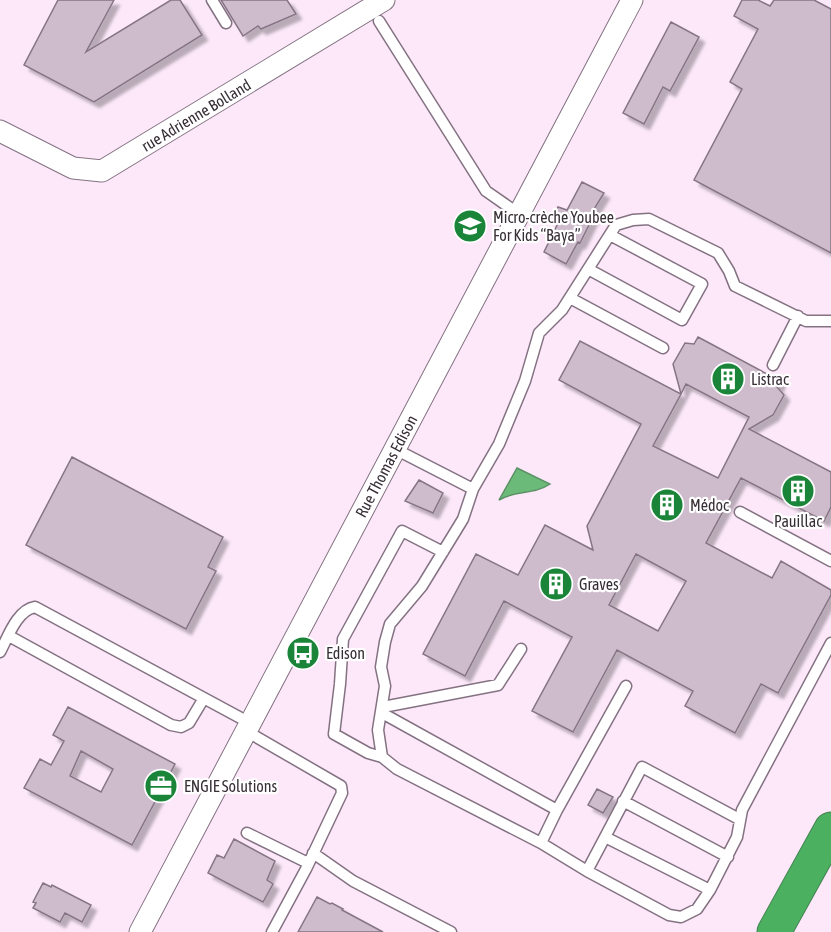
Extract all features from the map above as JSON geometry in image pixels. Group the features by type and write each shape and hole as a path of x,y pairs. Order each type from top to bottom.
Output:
{"highway":[{"path":"774,932 831,829"}],"street":[{"name":"rue Adrienne Bolland","path":"0,131 73,168 102,171 384,0"},
{"name":"Rue Thomas Edison","path":"140,932 632,0"}],"lane":[{"path":"212,0 226,23"},
{"path":"379,21 486,191 519,214"},
{"path":"382,757 378,730 385,686 381,667 390,624 422,586 463,519 473,489 499,444 525,381 538,333 562,310 616,225 633,220 649,219 718,253 735,286 806,321 831,321"},
{"path":"588,269 682,320 702,284 610,235"},
{"path":"570,298 663,348"},
{"path":"773,365 798,316"},
{"path":"395,449 473,489"},
{"path":"740,512 831,561"},
{"path":"443,552 402,531 343,639 334,734 368,753 382,757 397,769 541,843 587,871 669,915 681,917 697,909 710,890 737,837 742,810 831,643"},
{"path":"0,652 20,616 27,608 35,607 204,698 341,786 342,794 272,932"},
{"path":"9,636 171,725 181,727 189,723 204,698"},
{"path":"382,710 498,685 521,649"},
{"path":"541,843 626,686"},
{"path":"382,710 557,810"},
{"path":"587,871 642,767 739,819"},
{"path":"623,801 728,857"},
{"path":"247,833 311,858 451,932"},
{"path":"605,837 710,890"}],"shaded area":[{"path":"517,468 550,484 538,490 511,495 499,500"}],"building":[{"path":"58,0 114,0 86,52 171,0 180,0 202,35 94,102 24,65"},
{"path":"221,0 287,0 296,14 261,29 258,26 243,36"},
{"path":"742,0 758,0 770,6 774,0 814,0 831,9 831,253 694,180 742,89 730,82 758,29 734,16"},
{"path":"671,22 699,37 670,91 663,87 644,124 623,113"},
{"path":"582,182 604,193 591,214 594,215 580,243 578,242 566,264 544,252 558,223 552,219 558,207 567,210"},
{"path":"698,337 780,381 777,387 784,395 773,415 749,429 831,472 831,507 824,521 741,478 706,543 772,578 781,561 831,590 831,595 778,693 761,684 735,733 685,706 693,691 617,650 573,732 532,711 572,637 504,601 465,676 423,654 476,554 518,575 545,525 593,550 587,526 641,424 559,380 580,341 681,394 673,364 685,343 694,344","holes":["686,384 749,417 718,478 653,446","636,554 686,581 658,631 609,605"]},
{"path":"72,457 223,537 208,567 216,571 186,629 26,545"},
{"path":"419,480 443,493 433,513 405,501"},
{"path":"68,707 175,764 132,845 24,788 40,759 51,765 64,741 53,735","holes":["81,751 113,769 101,792 70,776"]},
{"path":"597,789 613,797 603,813 588,805"},
{"path":"234,839 275,861 267,880 273,884 263,902 208,873 217,855 224,858"},
{"path":"43,883 51,887 52,885 91,905 82,922 65,913 60,922 33,908 36,903 33,902"},
{"path":"317,897 332,903 383,932 298,932"}],"place":[{"name":"Micro-crèche Youbee For Kids “Baya”","path":"470,226"},
{"name":"Listrac","path":"728,379"},
{"name":"Pauillac","path":"798,491"},
{"name":"Médoc","path":"667,505"},
{"name":"Graves","path":"556,584"},
{"name":"Edison","path":"303,653"},
{"name":"ENGIE Solutions","path":"161,786"}]}
